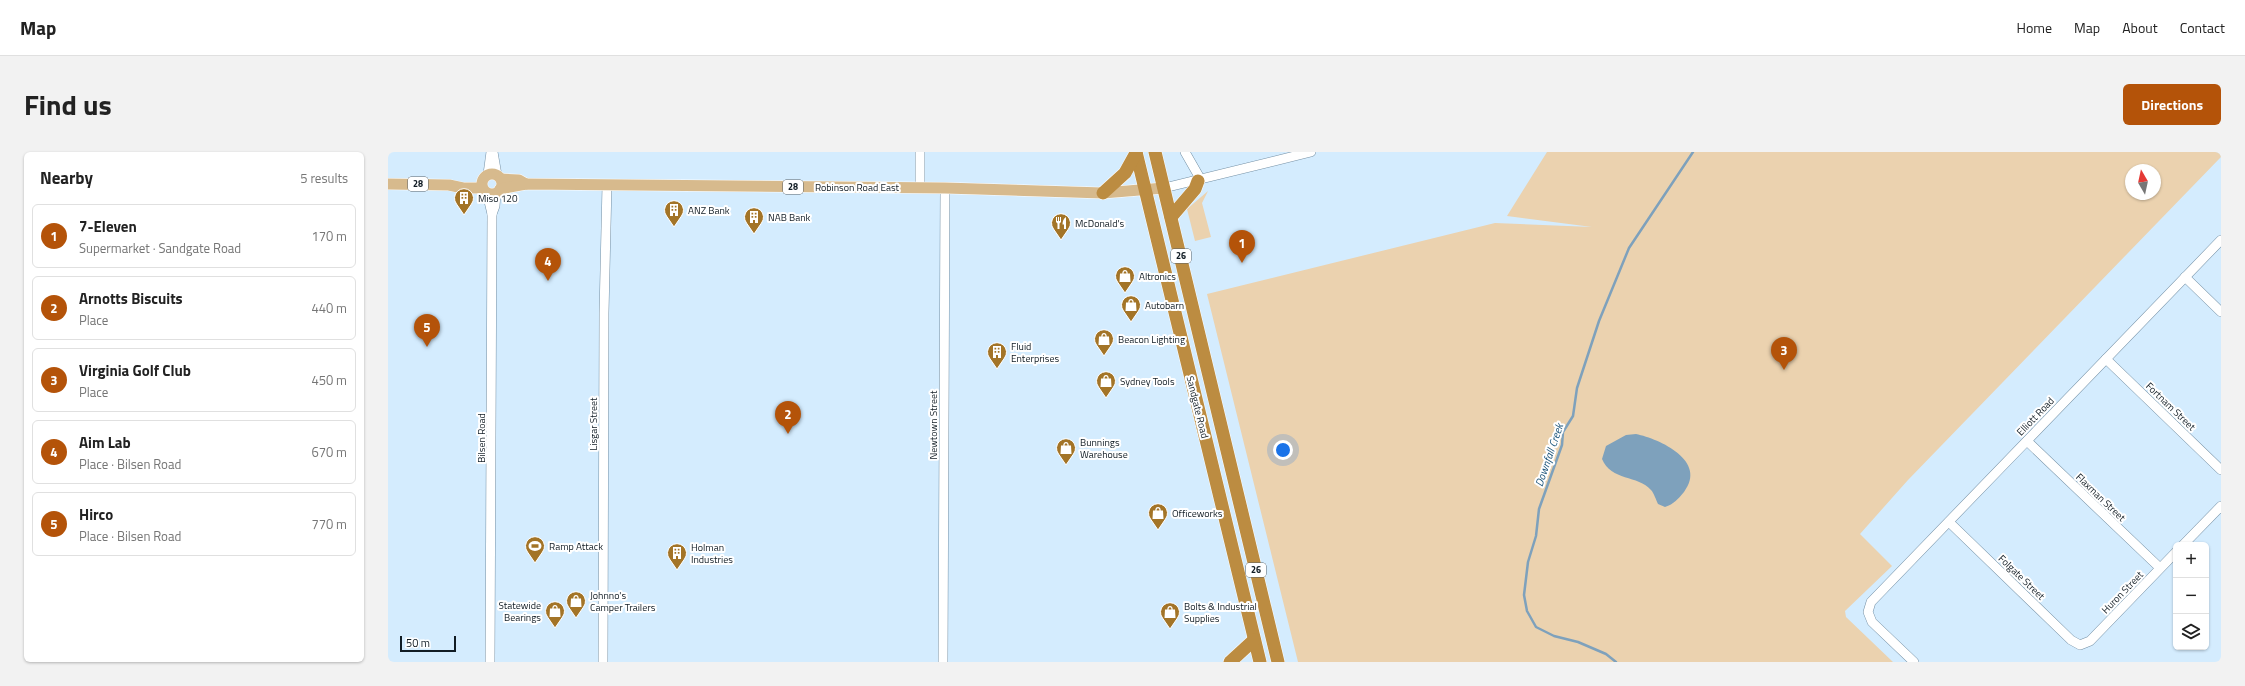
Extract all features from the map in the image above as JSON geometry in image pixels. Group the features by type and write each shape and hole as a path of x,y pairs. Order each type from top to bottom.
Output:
{"highway":[{"name":"Sandgate Road","path":"1136,152 1260,662"},
{"path":"1103,193 1125,173 1136,152"},
{"name":"Sandgate Road","path":"1155,152 1278,662"},
{"path":"1171,217 1196,190 1200,180"},
{"path":"1230,662 1254,640"}],"main road":[{"name":"Robinson Road East","path":"388,184 449,185 463,188 519,180 526,184 945,188 1103,193 1164,188"}],"street":[{"name":"Bilsen Road","path":"490,662 492,214 495,206 492,184 492,152"},
{"path":"920,152 920,188"},
{"path":"1185,152 1200,180"},
{"path":"1164,188 1311,152"},
{"name":"Lisgar Street","path":"604,662 604,321 606,185"},
{"name":"Newtown Street","path":"943,662 945,188"},
{"name":"Elliott Road","path":"1914,662 1872,622 1868,610 1872,601 2221,240"},
{"path":"2185,278 2221,312"},
{"name":"Fortnam Street","path":"2106,358 2221,470"},
{"name":"Flaxman Street","path":"2027,441 2160,568"},
{"path":"2186,542 2221,506"},
{"name":"Folgate Street","path":"1949,522 2071,640 2081,645"},
{"name":"Huron Street","path":"2081,645 2090,641 2173,555"}],"shaded area":[{"path":"1547,152 2221,152 2221,157 1908,480 1860,534 1892,566 1845,611 1846,617 1893,662 1298,662 1207,294 1495,223 1592,227 1507,216"},
{"path":"1208,191 1202,203 1211,237 1195,241 1187,209"}],"water":[{"path":"1636,434 1668,446 1686,461 1690,471 1690,481 1684,492 1676,501 1668,506 1665,507 1658,504 1652,491 1646,485 1618,475 1606,466 1602,459 1606,446 1626,435"}],"waterway":[{"name":"Downfall Creek","path":"1616,662 1606,654 1578,642 1554,636 1536,627 1527,611 1524,595 1528,562 1536,536 1539,509 1562,445 1563,432 1573,416 1577,388 1599,321 1629,248 1693,152"}],"place":[{"name":"Miso 120","path":"464,215"},
{"name":"ANZ Bank","path":"674,227"},
{"name":"NAB Bank","path":"754,234"},
{"name":"McDonald's","path":"1061,240"},
{"name":"7-Eleven","path":"1242,263"},
{"name":"Aim Lab","path":"548,281"},
{"name":"Altronics","path":"1125,293"},
{"name":"Autobarn","path":"1131,322"},
{"name":"Hirco","path":"427,347"},
{"name":"Beacon Lighting","path":"1104,356"},
{"name":"Fluid Enterprises","path":"997,369"},
{"name":"Virginia Golf Club","path":"1784,370"},
{"name":"Sydney Tools","path":"1106,398"},
{"name":"Arnotts Biscuits","path":"788,434"},
{"name":"Bunnings Warehouse","path":"1066,465"},
{"name":"Officeworks","path":"1158,530"},
{"name":"Ramp Attack","path":"535,563"},
{"name":"Holman Industries","path":"677,570"},
{"name":"Johnno's Camper Trailers","path":"576,618"},
{"name":"Statewide Bearings","path":"555,628"},
{"name":"Bolts & Industrial Supplies","path":"1170,629"}]}
